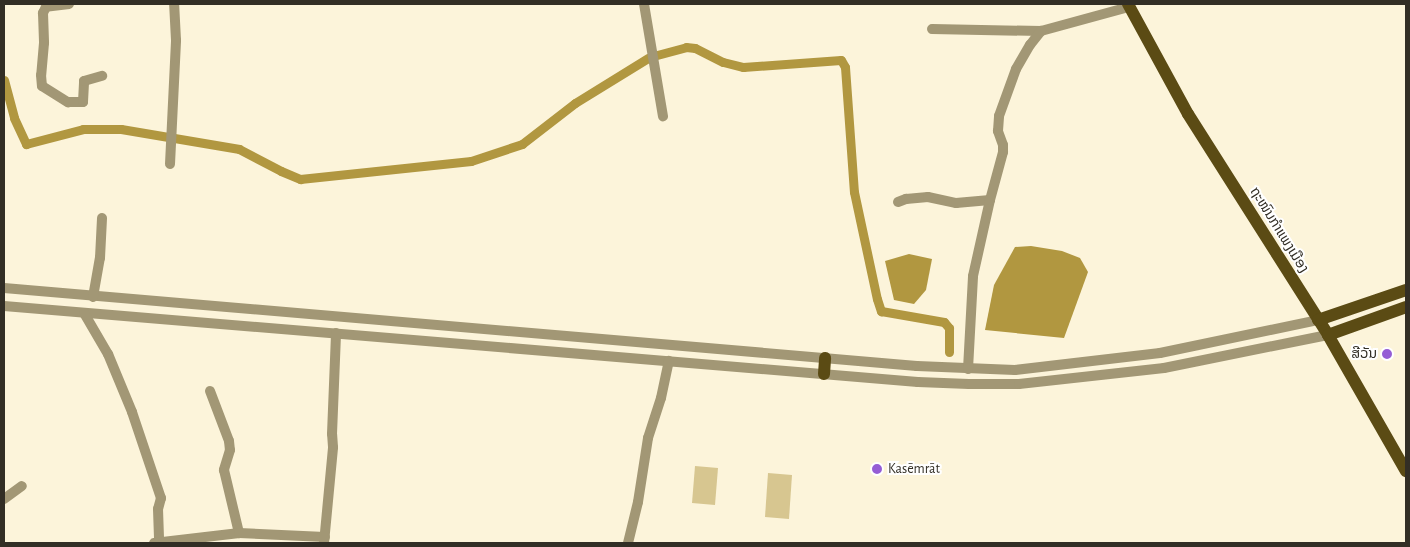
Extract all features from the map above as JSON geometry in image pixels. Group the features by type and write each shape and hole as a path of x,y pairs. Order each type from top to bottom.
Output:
{"main road":[{"name":"ຖະໜົນກຳແພງເມືອງ","path":"1128,5 1188,114 1328,335 1406,471"},
{"path":"1318,320 1406,290"},
{"path":"1328,335 1406,307"},
{"path":"824,374 825,358"}],"street":[{"path":"69,4 46,7 43,13 42,86 68,102 82,102 84,81 102,76"},
{"path":"170,164 176,40 174,4"},
{"path":"644,4 662,116"},
{"path":"932,29 1041,31 1128,5"},
{"path":"968,368 973,276 1003,152 998,123 1005,96 1030,45 1041,31"},
{"path":"898,202 906,198 928,197 956,203 990,200"},
{"path":"93,297 100,258 102,218"},
{"path":"4,288 825,358 1015,370 1160,354 1318,320"},
{"path":"4,306 925,382 1019,384 1164,368 1328,335"},
{"path":"84,312 108,354 132,412 161,498 158,509 156,542 184,541 239,533 324,540 334,447 332,434 336,333"},
{"path":"628,543 638,502 648,438 661,398 669,361"},
{"path":"210,391 229,441 230,450 224,470 239,533"},
{"path":"4,499 22,486"}],"shaded area":[{"path":"1031,246 1062,251 1080,258 1088,272 1064,338 985,330 994,285 1015,247"},
{"path":"909,254 932,259 926,290 914,304 894,300 885,261"},
{"path":"695,466 718,468 715,505 692,503"},
{"path":"768,473 792,475 789,519 765,517"}],"waterway":[{"path":"657,55 686,47 695,48 723,62 743,67 841,60 845,67 854,192 881,311 944,322 949,328 949,352"},
{"path":"4,80 14,118 26,144 83,129 121,129 239,149 300,179 471,161 522,144 575,103 648,58"}],"place":[{"name":"ສີວັນ","path":"1387,354"},
{"name":"Kasēmrāt","path":"877,469"}]}
